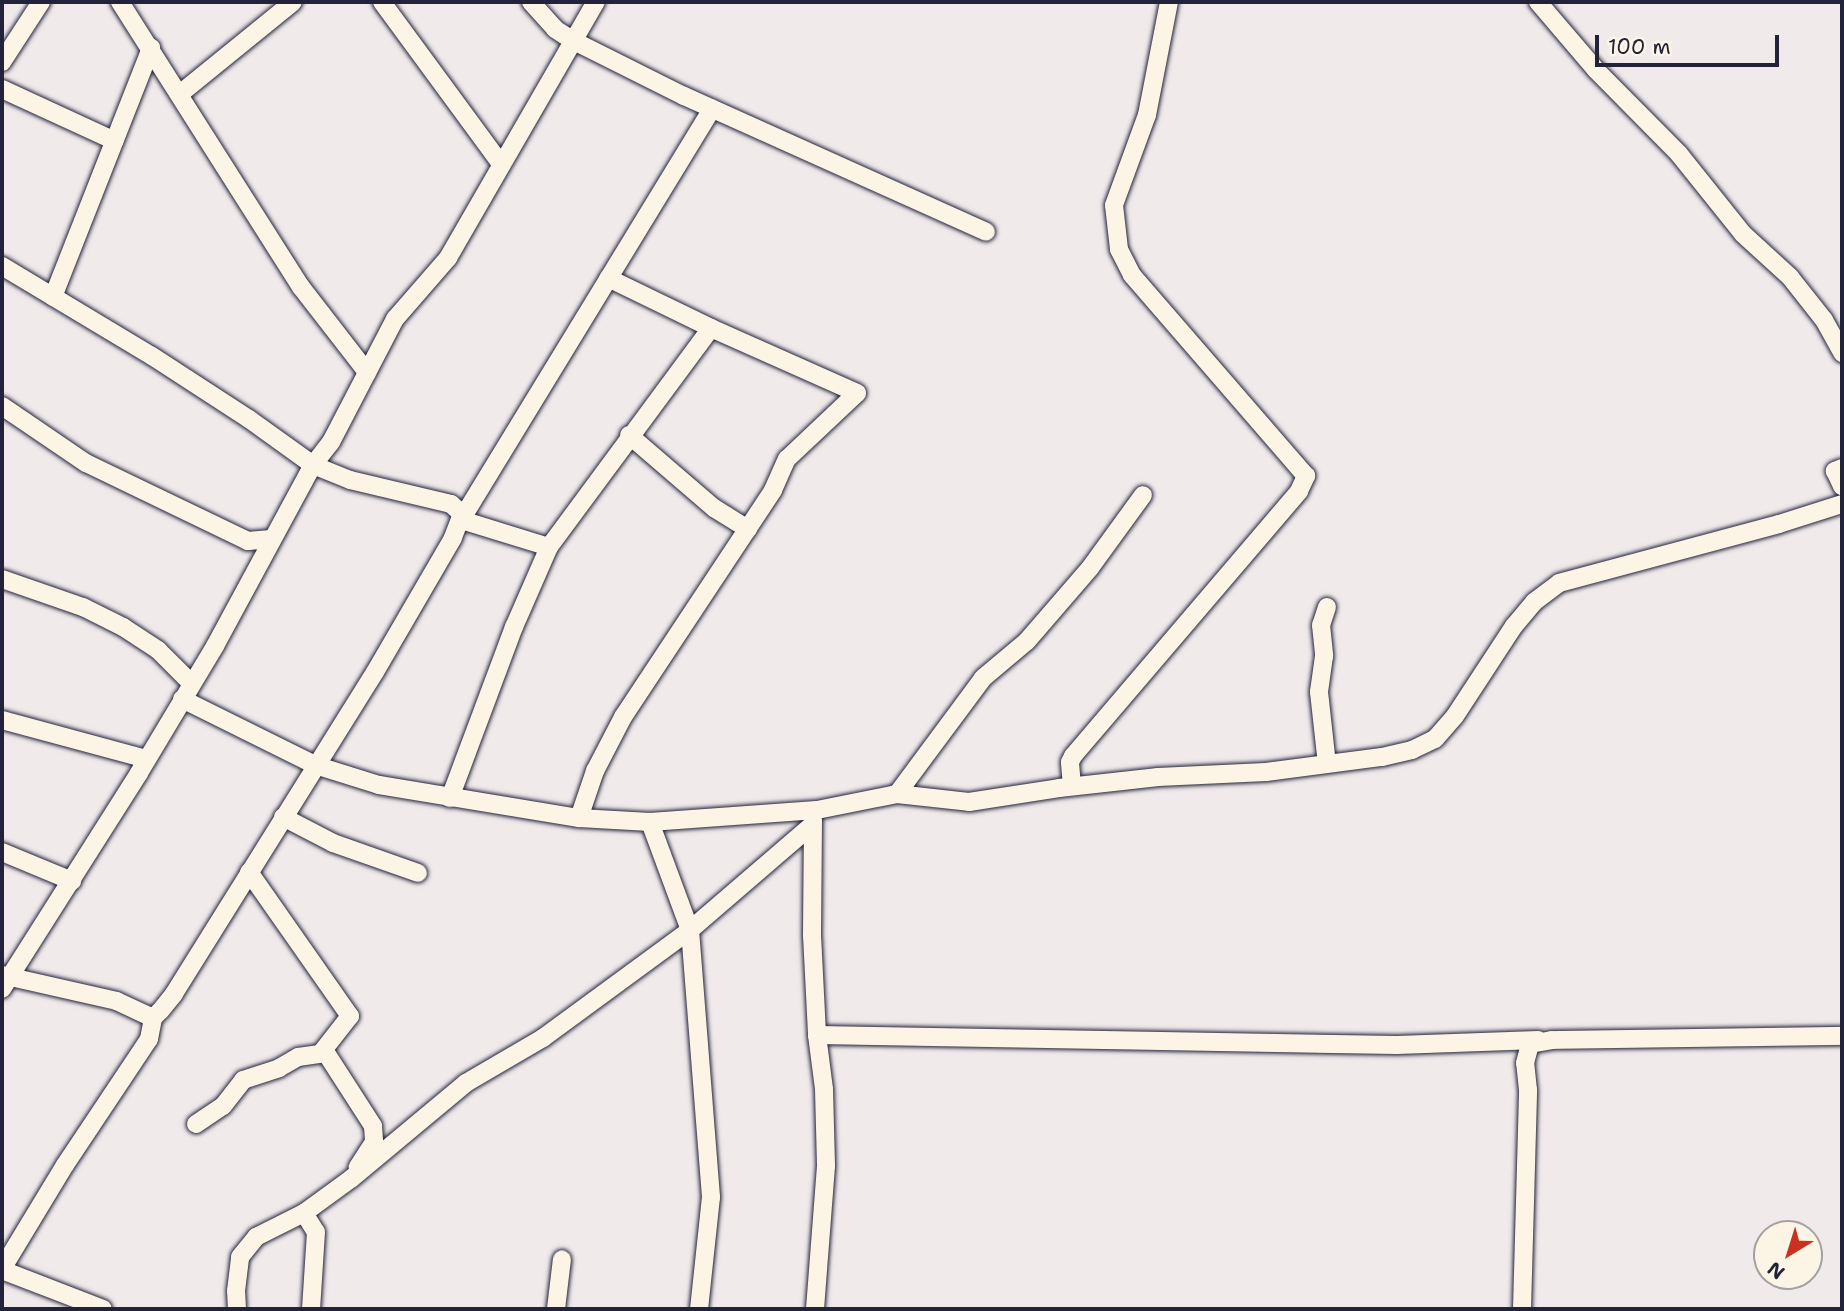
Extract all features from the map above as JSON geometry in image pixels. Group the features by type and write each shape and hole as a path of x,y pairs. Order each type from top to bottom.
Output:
{"street":[{"path":"2,62 41,2"},
{"path":"120,2 181,93 301,287 367,372"},
{"path":"181,93 293,2"},
{"path":"382,2 501,164"},
{"path":"531,2 555,29 572,40 712,108 986,232"},
{"path":"153,1018 117,1001 4,981 72,881 147,759 313,465 331,442 395,319 448,258 596,2"},
{"path":"1072,786 1070,762 1073,756 1299,491 1306,476 1132,275 1119,249 1114,205 1147,115 1169,2"},
{"path":"1538,2 1596,70 1679,154 1743,234 1790,277 1824,320 1842,353"},
{"path":"53,297 151,48"},
{"path":"2,89 115,141"},
{"path":"103,1309 2,1269 65,1165 149,1039 153,1018 174,994 375,673 461,520 712,108"},
{"path":"2,266 228,405 313,465 350,480 451,504 459,509 461,520"},
{"path":"579,818 595,771 623,717 773,490 787,459 857,393 711,328 608,278"},
{"path":"450,798 514,627 549,547 629,435 711,328"},
{"path":"2,406 86,463 248,541 271,539"},
{"path":"629,435 714,508 748,529"},
{"path":"1842,468 1835,471 1842,486"},
{"path":"897,794 983,678 1027,641 1090,568 1143,495"},
{"path":"2,579 83,607 123,627 158,650 187,691 315,765 379,785 579,818 650,822 814,818 897,794 969,803 1072,786 1158,777 1266,772 1382,757 1412,750 1435,739 1455,716 1514,626 1534,602 1559,583 1779,524 1842,504"},
{"path":"461,520 549,547"},
{"path":"248,541 260,561"},
{"path":"1327,607 1321,625 1324,656 1319,692 1327,764"},
{"path":"2,720 147,759"},
{"path":"283,817 333,843 418,873"},
{"path":"237,1309 237,1272 246,1247 256,1237 304,1213 348,1181 466,1083 543,1038 690,930 814,818"},
{"path":"814,818 817,1035 824,1089 826,1166 815,1309"},
{"path":"650,822 690,930 712,1197 699,1309"},
{"path":"2,852 72,881"},
{"path":"248,872 350,1016 321,1053"},
{"path":"817,1035 1371,1045 1842,1035"},
{"path":"1522,1309 1528,1090 1525,1063 1527,1048 1538,1040"},
{"path":"196,1124 223,1106 243,1080 279,1069 298,1057 326,1053 344,1077 373,1126 373,1142 348,1181"},
{"path":"304,1213 316,1232 311,1309"},
{"path":"556,1309 562,1259"}]}
